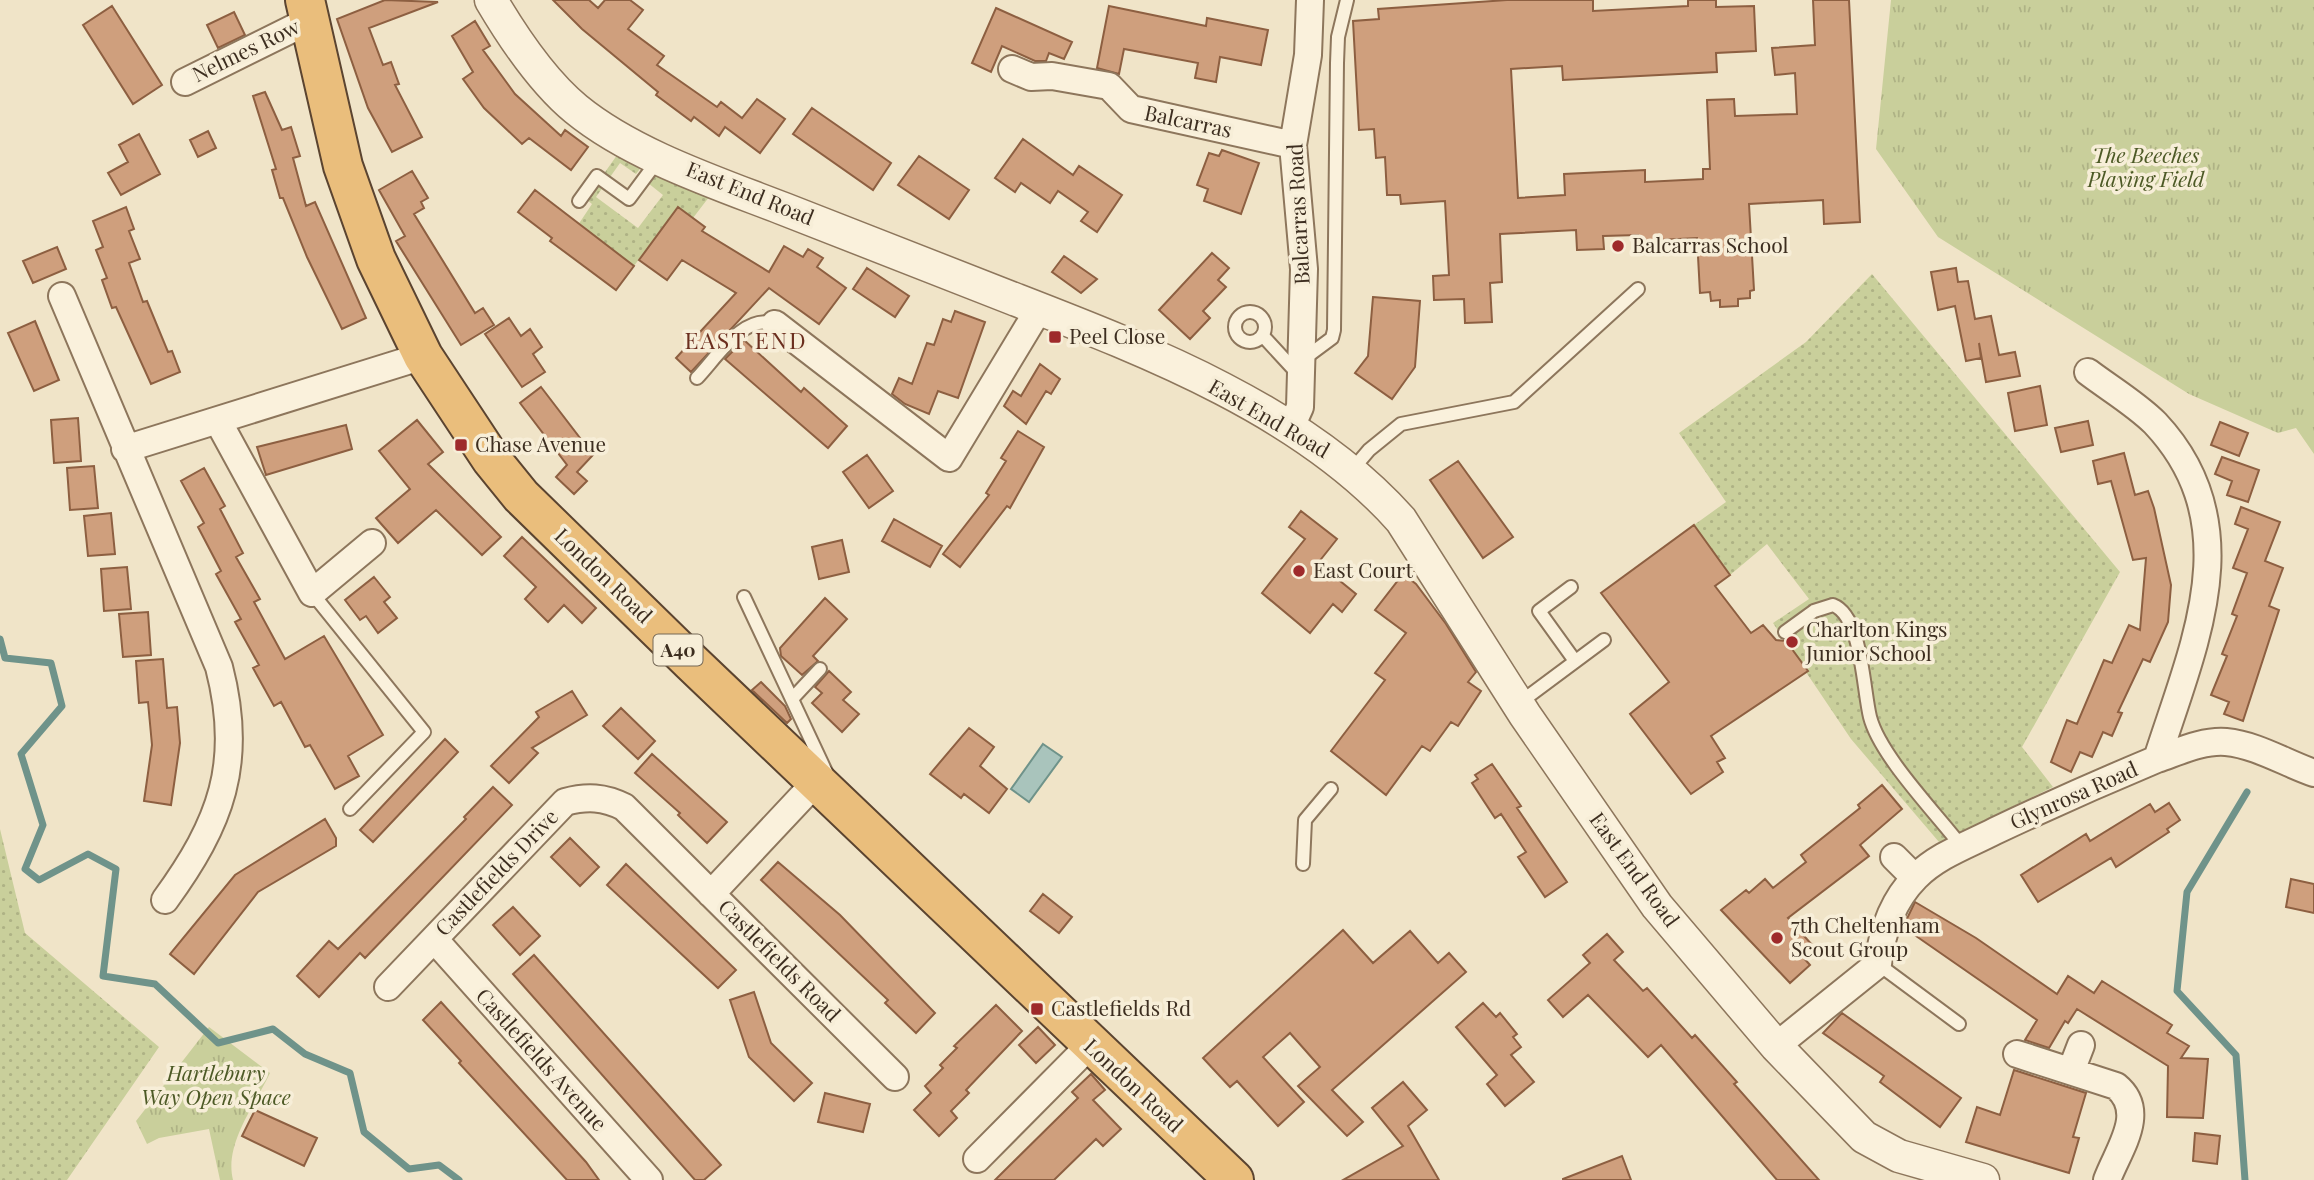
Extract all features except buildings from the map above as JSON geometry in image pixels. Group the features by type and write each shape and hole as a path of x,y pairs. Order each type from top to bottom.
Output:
{"highway":[{"name":"London Road","path":"307,10 349,186 376,260 423,356 468,428 521,496 843,809 1234,1180"}],"street":[{"name":"East End Road","path":"491,0 561,95 594,122 660,157 740,192 1154,356 1290,427 1352,470 1401,520 1518,704 1657,906 1776,1046 1896,1168 1983,1180"},
{"name":"Balcarras Road","path":"1290,427 1300,407 1304,269 1293,145 1324,34 1310,0"},
{"name":"Nelmes Row","path":"185,82 307,10"},
{"name":"Balcarras","path":"1012,69 1031,77 1052,76 1109,86 1131,109 1293,145"},
{"path":"62,296 219,667 229,718 227,770 215,818 194,860 165,900"},
{"path":"775,324 949,458 1039,309"},
{"path":"125,449 423,356"},
{"name":"Glynrosa Road","path":"1878,964 1880,945 1893,909 1915,878 1941,857 2063,799 2157,759 2207,592 2209,566 2204,515 2188,471 2166,436 2153,421 2088,372"},
{"path":"218,421 312,593 372,542"},
{"path":"2157,759 2199,745 2224,742 2269,754 2314,773"},
{"name":"Castlefields Road","path":"816,782 711,894 895,1077"},
{"name":"Castlefields Drive","path":"388,986 565,802 578,798 603,798 624,807 711,894"},
{"path":"1894,857 1915,878"},
{"name":"Castlefields Avenue","path":"434,939 649,1180"},
{"path":"1776,1046 1878,964"},
{"path":"976,1159 1090,1045"},
{"path":"2071,1072 2081,1045"},
{"path":"2017,1054 2116,1086 2131,1105 2131,1120 2107,1180"}],"lane":[{"path":"1263,336 1301,369 1332,338 1334,330 1324,34 1347,0"},
{"path":"579,201 597,176 629,199 660,157"},
{"path":"1352,470 1369,450 1401,424 1514,402 1638,289"},
{"path":"697,377 747,326 758,321 775,324"},
{"path":"1571,587 1539,611 1575,661"},
{"path":"312,593 424,732 350,809"},
{"path":"744,597 843,809"},
{"path":"1785,632 1823,606 1833,605 1844,612 1852,626 1869,715 1878,740 1963,847"},
{"path":"1518,704 1604,640"},
{"path":"792,699 820,669"},
{"path":"1303,863 1305,820 1331,789"},
{"path":"1878,964 1959,1024"}],"green space":[{"name":"The Beeches Playing Field","path":"1891,0 2314,0 2314,454 2296,428 2278,433 2189,394 1938,237 1876,149"},
{"path":"627,141 652,153 636,174 620,163 596,197 638,228 663,195 648,183 665,159 719,184 693,218 677,207 634,266 578,225 592,204 586,199"},
{"path":"1872,274 2120,572 2022,747 2053,787 1939,842 1851,739 1773,623 1809,599 1767,544 1730,575 1694,525 1726,502 1679,433 1806,342"},
{"path":"0,829 25,933 159,1047 67,1180 0,1180"},
{"name":"Hartlebury Way Open Space","path":"209,1027 270,1073 237,1139 231,1166 233,1180 220,1180 209,1129 159,1138 147,1144 136,1121"}],"water":[{"path":"1043,744 1062,757 1029,802 1011,789"}],"waterway":[{"path":"0,639 5,658 51,663 62,706 21,754 43,825 25,869 39,880 88,854 116,869 103,976 155,984 218,1043 273,1029 305,1054 350,1073 364,1132 409,1169 439,1165 459,1180"},
{"path":"2245,1180 2236,1055 2177,991 2187,892 2247,792"}],"place":[{"name":"Balcarras School","path":"1618,246"},
{"name":"Peel Close","path":"1055,337"},
{"name":"Chase Avenue","path":"461,445"},
{"name":"East Court","path":"1299,571"},
{"name":"Charlton Kings Junior School","path":"1792,642"},
{"name":"7th Cheltenham Scout Group","path":"1777,938"},
{"name":"Castlefields Rd","path":"1037,1009"}],"district":[{"name":"EAST END","path":"746,341"}]}
